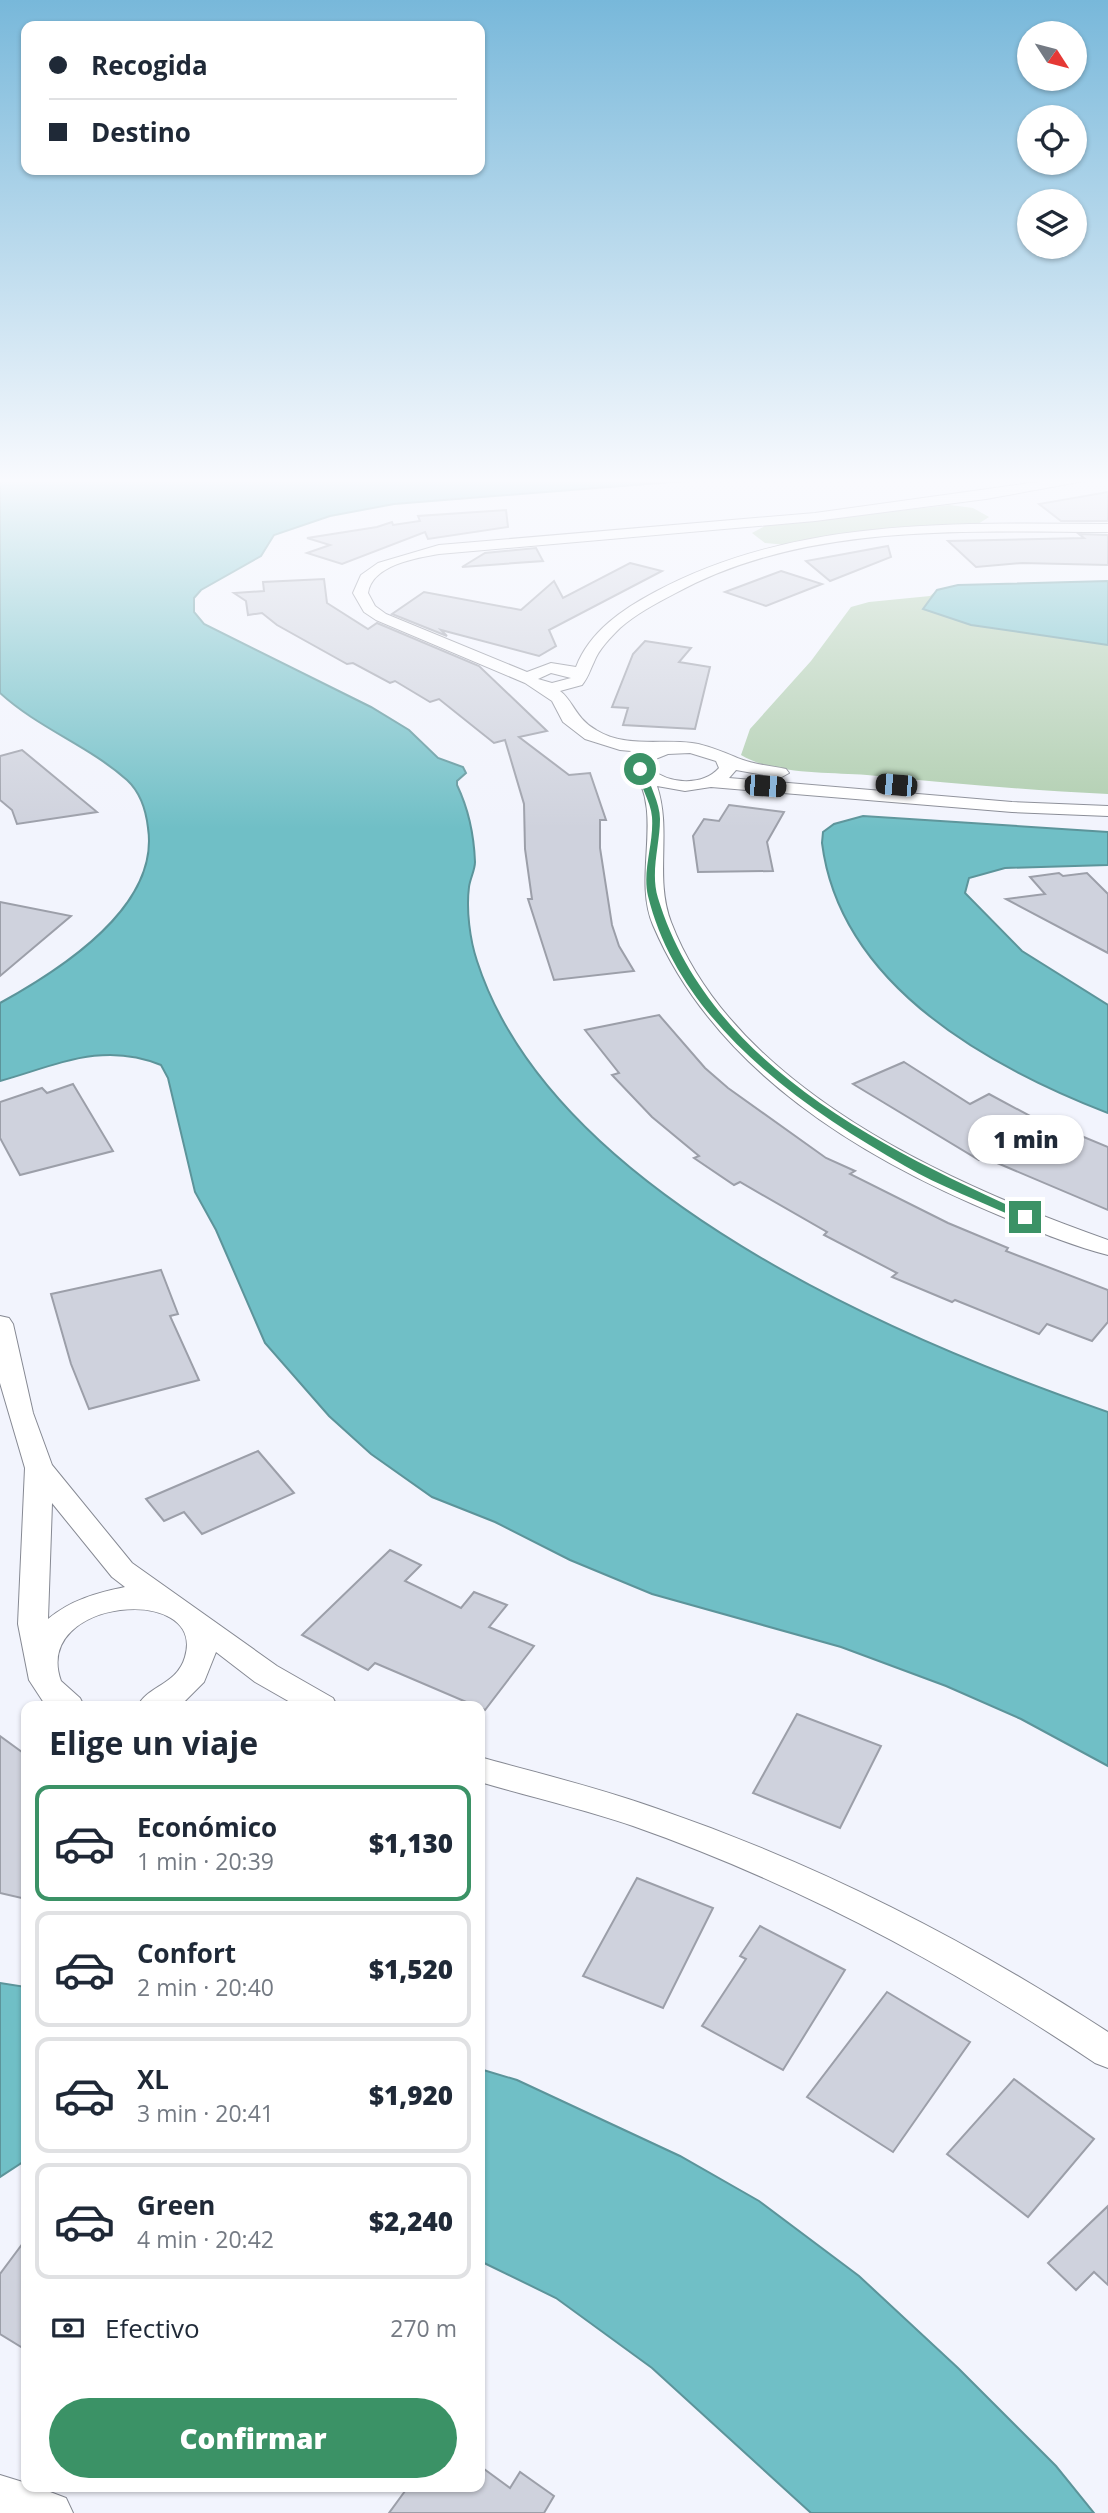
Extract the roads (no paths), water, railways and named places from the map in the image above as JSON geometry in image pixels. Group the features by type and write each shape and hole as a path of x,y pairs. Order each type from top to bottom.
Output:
{"street":[{"path":"359,594 370,611 506,668 538,676 569,670 579,680"},
{"path":"565,704 587,660 603,637 638,608 664,594"},
{"path":"538,676 587,660"},
{"path":"538,676 565,704 569,718 600,745 642,771 677,785 707,782 1012,807 1108,811"},
{"path":"591,735 620,745 691,748 742,766 802,776 1108,801"},
{"path":"665,749 645,757 642,771 656,817 651,865 652,895 669,940 689,981 707,1006 760,1060 830,1115 911,1165 1002,1208 1108,1248"},
{"path":"656,817 672,798 720,778 728,768 723,758"},
{"path":"0,1324 20,1413 39,1468 122,1570 266,1674 313,1701"},
{"path":"39,1468 33,1624 46,1685 59,1701"},
{"path":"41,1667 45,1647 51,1637 76,1613 99,1602 125,1597 150,1598 181,1611 200,1633 202,1652 195,1672 180,1690 161,1701"},
{"path":"485,1771 644,1817 720,1844 832,1892 954,1955 1108,2052"},
{"path":"0,2496 51,2513"}],"water":[{"path":"0,594 197,594 194,598 194,612 204,624 371,707 409,730 438,758 463,767 466,773 457,781 457,785 468,813 473,842 475,865 469,887 468,905 477,961 517,1044 578,1119 654,1186 741,1246 835,1298 931,1343 1108,1412 1108,1766 1021,1719 946,1686 841,1647 652,1594 570,1560 495,1522 432,1497 371,1454 329,1416 265,1343 216,1230 195,1192 168,1078 161,1065 140,1058 100,1055 80,1058 0,1081 0,1003 76,954 101,933 122,909 138,884 148,857 148,828 142,802 127,780 96,757 31,717 0,693"},
{"path":"934,594 1108,594 1108,645 971,625 923,609"},
{"path":"863,816 1108,832 1108,865 1005,868 969,878 965,893 1022,951 1108,1005 1108,1113 1015,1071 969,1044 926,1014 888,978 857,938 834,893 822,843 823,832 834,824"},
{"path":"0,1983 21,1986 21,2163 0,2177"},
{"path":"485,2070 517,2080 680,2156 759,2201 859,2276 958,2368 1056,2466 1094,2513 811,2513 652,2368 556,2298 485,2263"}]}
